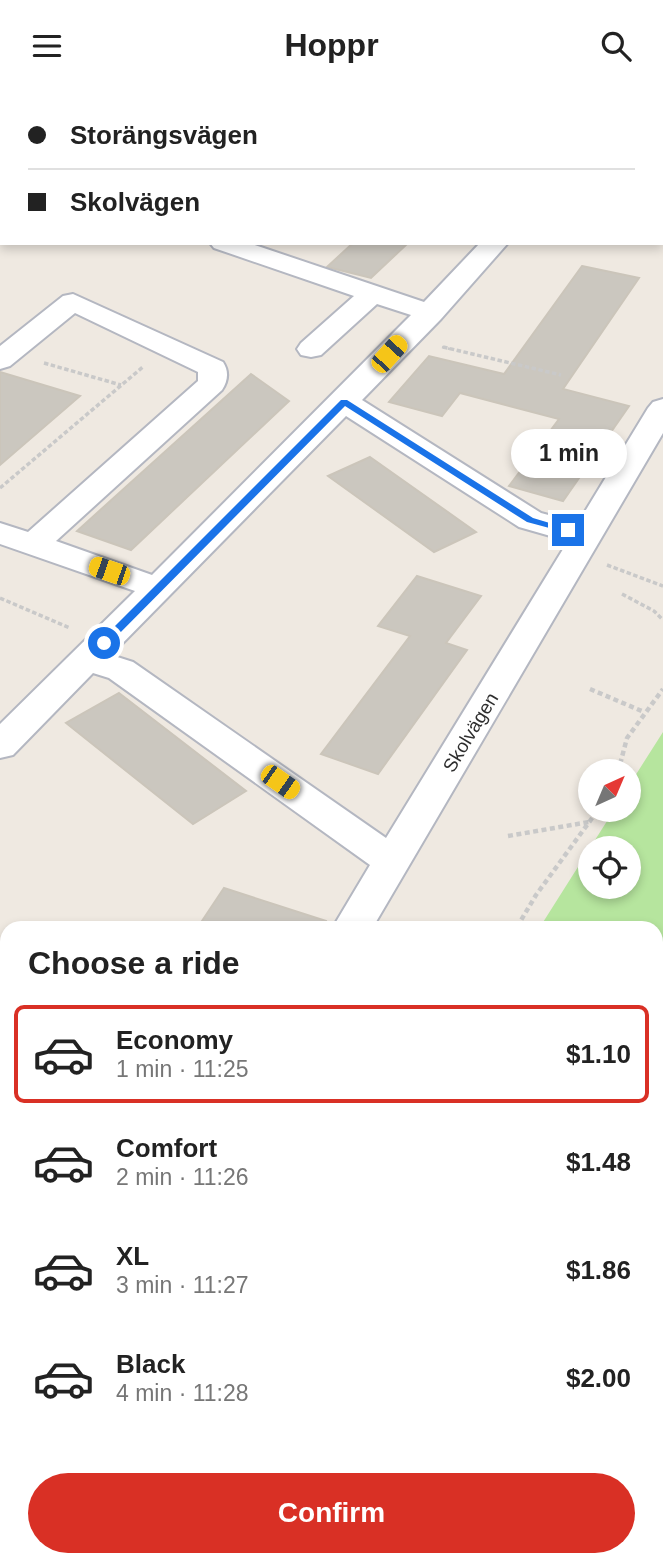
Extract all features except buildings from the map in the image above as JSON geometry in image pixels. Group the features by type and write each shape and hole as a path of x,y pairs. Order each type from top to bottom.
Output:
{"street":[{"path":"229,245 431,313"},
{"path":"0,746 344,402 493,245"},
{"path":"311,349 371,295"},
{"path":"5,357 73,302 213,368 212,384 34,544"},
{"path":"344,402 530,520 582,545"},
{"name":"Skolvägen","path":"358,921 663,408"},
{"path":"0,533 158,588"},
{"path":"96,652 393,862"}],"path":[{"path":"404,338 561,375"},
{"path":"0,488 170,347"},
{"path":"5,357 121,385"},
{"path":"582,545 663,586"},
{"path":"622,594 654,611 663,620"},
{"path":"0,598 96,652"},
{"path":"590,689 644,712"},
{"path":"618,759 644,712 663,689"},
{"path":"508,836 579,823"},
{"path":"521,921 536,895 589,823"}],"green space":[{"path":"663,732 663,921 544,921 578,867 578,899 641,899 641,836 598,836 606,823 641,822 641,767"}],"route":[{"path":"104,643 344,402 530,520 568,530"}]}
